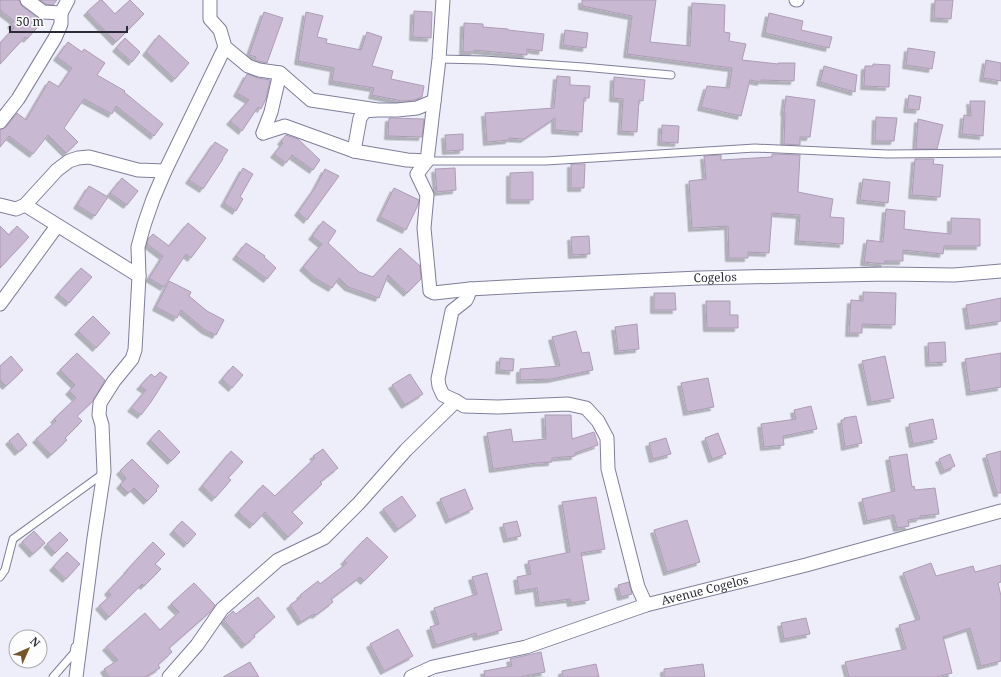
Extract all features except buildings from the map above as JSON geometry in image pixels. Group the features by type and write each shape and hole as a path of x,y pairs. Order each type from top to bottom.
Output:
{"street":[{"path":"26,0 43,12 61,12"},
{"path":"0,122 18,99 55,38 61,24 61,12 68,0"},
{"path":"210,0 210,19 220,30 225,47 248,66 259,70 280,73 310,100 377,110"},
{"path":"280,73 271,112 263,133 285,126 354,151 401,160 427,161 439,59 443,0"},
{"path":"76,677 104,472 102,425 99,415 100,403 114,381 132,359 135,350 139,276 138,247 153,199 225,47"},
{"path":"354,151 360,118 365,111 417,108 434,101"},
{"path":"0,205 16,209 25,205 57,170 69,161 78,158 89,157 138,170 165,171"},
{"name":"Cogelos","path":"427,161 417,174 427,195 424,228 430,291 434,293 470,289 699,278 887,274 954,275 1001,271"},
{"path":"25,205 139,276"},
{"path":"0,304 57,226"},
{"path":"470,289 467,298 452,311 438,379 443,395 464,406 471,407 568,404 586,408 598,421 607,438 608,469 638,587 646,605"},
{"path":"169,677 197,645 222,609 278,560 324,538 359,503 406,450 456,401"},
{"name":"Avenue Cogelos","path":"411,677 433,667 526,647 646,605 806,564 1001,511"}],"lane":[{"path":"439,59 484,60 583,67 671,76"},
{"path":"427,161 546,161 756,148 887,154 1001,153"},
{"path":"0,577 5,570 13,539 104,472"},
{"path":"53,677 74,653 83,618"}]}
